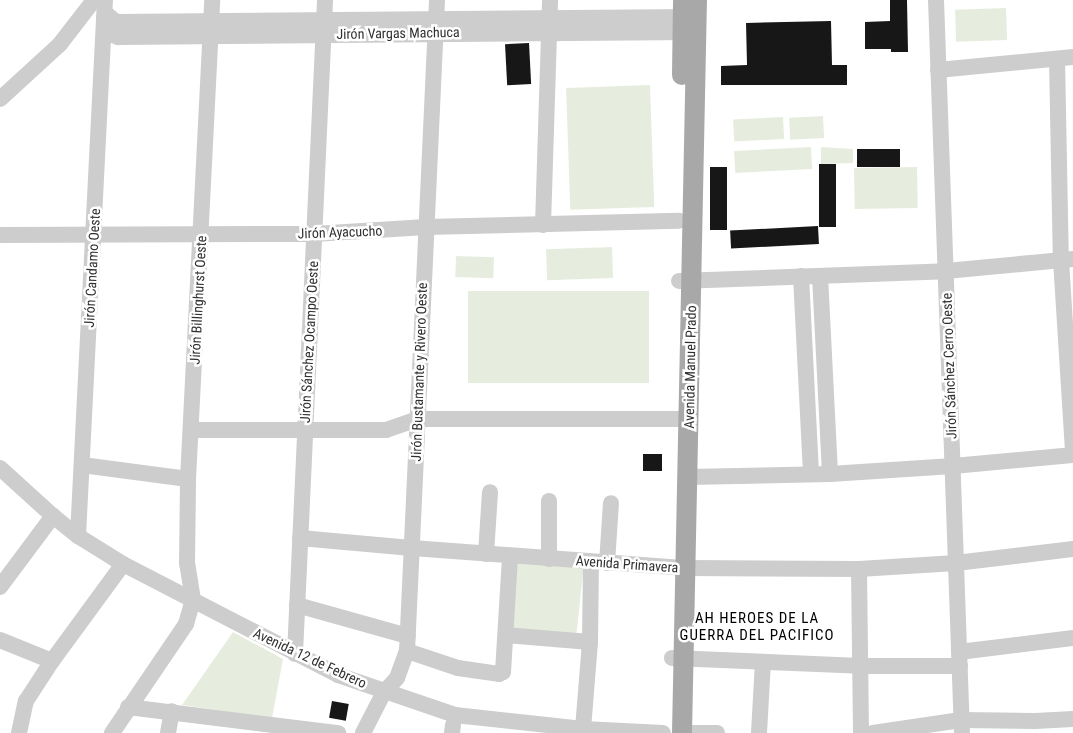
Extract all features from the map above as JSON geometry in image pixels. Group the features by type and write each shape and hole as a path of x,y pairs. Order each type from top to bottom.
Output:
{"main road":[{"name":"Avenida Manuel Prado","path":"685,281 680,221 690,16"},
{"name":"Avenida Manuel Prado","path":"670,733 678,658 690,16"},
{"name":"Avenida Manuel Prado","path":"680,568 688,477 683,419"},
{"name":"Avenida Manuel Prado","path":"678,658 683,733"}],"street":[{"path":"0,99 60,44 94,0"},
{"name":"Jirón Billinghurst Oeste","path":"192,600 186,564 188,479 192,430 212,0"},
{"name":"Jirón Sánchez Ocampo Oeste","path":"295,654 325,0"},
{"name":"Jirón Bustamante y Rivero Oeste","path":"363,733 384,692 397,678 407,644 437,0"},
{"path":"543,225 550,0"},
{"name":"Jirón Sánchez Cerro Oeste","path":"936,0 961,726"},
{"name":"Jirón Vargas Machuca","path":"105,13 108,33 118,37 210,28 549,24 690,16"},
{"name":"Jirón Candamo Oeste","path":"78,536 105,13"},
{"path":"938,70 1065,58 1067,260 1073,450"},
{"name":"Jirón Ayacucho","path":"0,235 314,234 426,227 680,221"},
{"path":"685,281 946,271 1067,260"},
{"path":"801,276 811,474"},
{"path":"820,276 830,474"},
{"path":"192,430 386,430 418,419 683,419"},
{"path":"688,477 830,474 953,466 1073,455"},
{"path":"82,465 188,479"},
{"name":"Avenida 12 de Febrero","path":"0,468 78,536 123,564 338,675 455,715 584,729 663,733"},
{"path":"486,554 490,492"},
{"path":"549,559 550,501"},
{"path":"584,729 590,642 599,563 611,503"},
{"path":"0,587 53,516"},
{"name":"Avenida Primavera","path":"300,538 680,568 859,569 956,563 1073,549"},
{"path":"297,605 407,644 458,668 499,674 505,667 510,556"},
{"path":"19,733 26,702 52,661 123,564"},
{"path":"859,569 861,733"},
{"path":"112,733 186,624 192,600"},
{"path":"506,635 590,642"},
{"path":"678,658 860,666 960,659 1073,638"},
{"path":"0,640 52,661"},
{"path":"759,733 763,662"},
{"path":"128,707 338,733"},
{"path":"168,733 172,711"},
{"path":"873,733 1073,718"},
{"path":"683,733 717,733"}],"green space":[{"path":"1006,8 1007,40 956,42 955,10"},
{"path":"650,85 654,207 570,210 566,88"},
{"path":"823,116 824,138 790,140 789,118"},
{"path":"783,117 784,139 734,142 733,120"},
{"path":"811,147 812,169 735,173 734,151"},
{"path":"821,147 853,149 853,163 821,164"},
{"path":"917,167 918,208 855,209 854,168"},
{"path":"612,247 613,278 547,280 546,249"},
{"path":"456,256 494,257 493,278 455,277"},
{"path":"468,291 649,291 649,383 468,383"},
{"path":"513,559 584,566 576,635 506,628"},
{"path":"233,632 283,659 272,718 182,705"}],"building":[{"path":"890,0 907,0 908,52 891,52 891,49 865,49 865,22 890,21"},
{"path":"831,21 832,65 847,65 847,85 721,85 721,66 747,65 746,23"},
{"path":"529,43 531,84 507,85 505,44"},
{"path":"857,149 900,149 900,167 857,167"},
{"path":"819,164 836,164 836,227 819,227"},
{"path":"710,167 727,167 727,230 710,230"},
{"path":"818,226 819,244 731,249 730,231"},
{"path":"643,454 662,454 662,471 643,471"},
{"path":"332,701 349,704 346,721 329,718"}],"district":[{"name":"AH HEROES DE LA GUERRA DEL PACIFICO","path":"757,626"}]}
